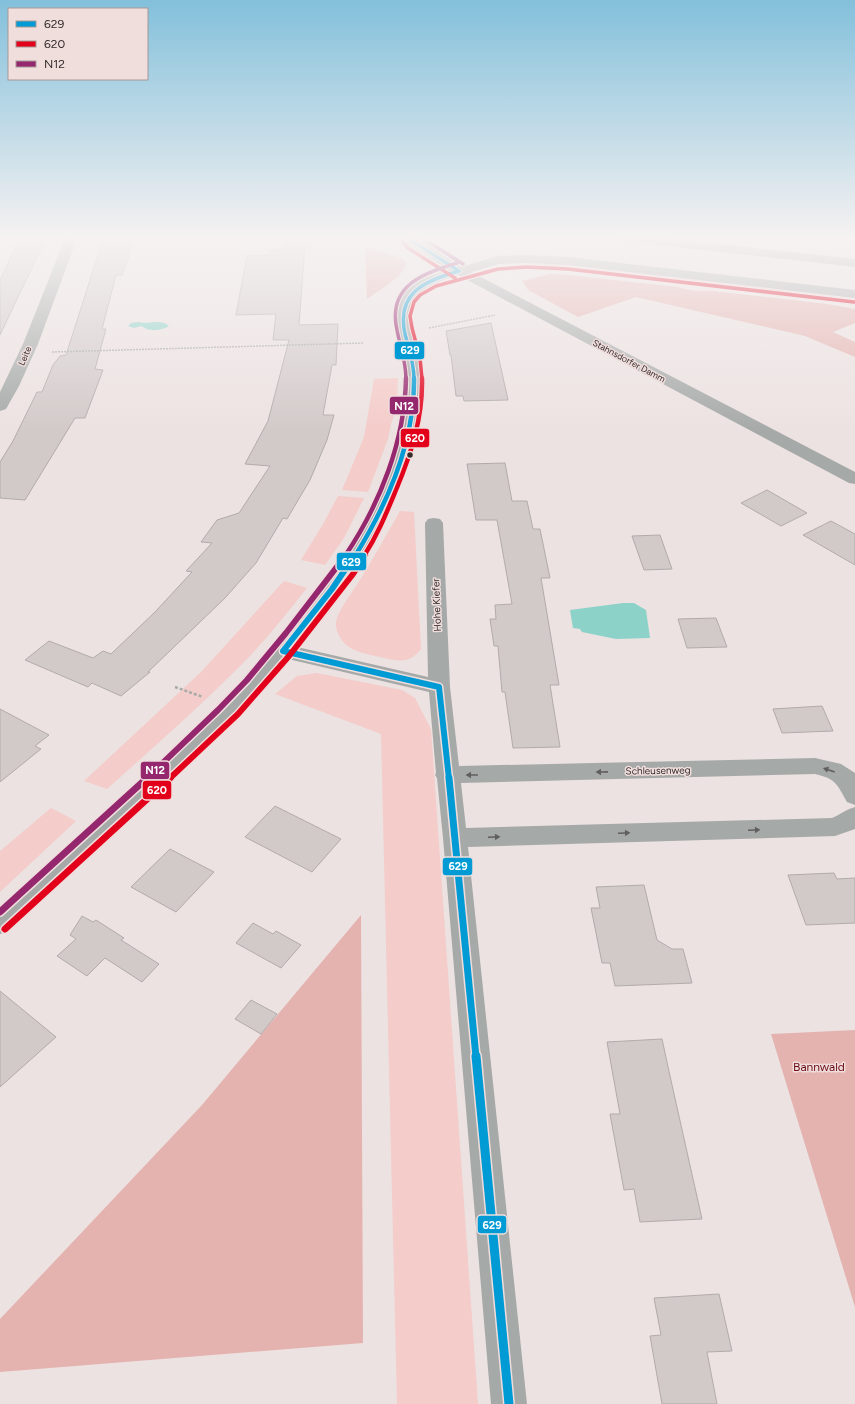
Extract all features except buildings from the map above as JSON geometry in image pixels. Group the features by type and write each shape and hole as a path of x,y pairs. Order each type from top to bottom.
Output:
{"street":[{"name":"Leite","path":"0,406 12,386 27,353 47,302"},
{"path":"0,922 125,811 232,708 283,651 347,569 372,528 403,454 412,417 414,391 413,365 403,317 404,305 406,302"},
{"name":"Stahnsdorfer Damm","path":"517,302 855,479"},
{"name":"Hohe Kiefer","path":"434,523 439,687"},
{"path":"283,651 439,687 447,775 455,838 508,1404"},
{"name":"Schleusenweg","path":"447,775 815,766 833,770 849,780 855,796"},
{"path":"455,838 835,827 853,819 855,816"}],"path":[{"path":"428,328 495,315"},
{"path":"27,353 364,343"},
{"path":"175,687 207,699"}],"shaded area":[{"path":"398,378 397,406 388,439 368,492 342,490 364,437 374,379"},
{"path":"338,496 364,498 344,538 325,565 301,560 323,524"},
{"path":"400,511 414,512 421,649 412,658 407,660 392,660 359,652 347,646 339,635 336,622 341,609"},
{"path":"284,581 307,588 286,615 248,658 214,692 107,789 84,781 200,673"},
{"path":"317,673 402,690 415,698 431,729 478,1404 397,1404 381,734 275,694 297,676"},
{"path":"51,808 76,821 0,892 0,851"}],"green space":[{"path":"549,302 623,302 578,317"},
{"path":"656,302 805,302 855,309 855,323 833,332 855,342 855,357 805,336"},
{"path":"361,915 363,1343 0,1372 0,1319 202,1105"},
{"name":"Bannwald","path":"855,1030 855,1307 771,1034"}],"water":[{"path":"162,322 169,326 163,329 155,330 147,329 142,326 134,328 128,326 131,323"},
{"path":"634,603 646,610 650,638 616,639 582,632 580,629 573,628 570,610"}],"transit line":[{"name":"N12","path":"0,912 104,818 226,703 247,680 321,589 352,546 359,535 382,487 395,449 404,410 406,370 396,329 395,312 397,302"},
{"name":"629","path":"283,651 326,598 353,560 377,518 396,473 404,450 409,427 414,388 412,357 405,334 403,319 403,312 407,302"},
{"name":"620","path":"5,929 238,714 289,656 353,574 379,532 410,457 419,420 422,395 420,358 410,316 414,302"},
{"name":"620","path":"850,302 854,302"},
{"name":"629","path":"283,651 439,687"},
{"name":"629","path":"439,687 455,838 509,1404"}]}
